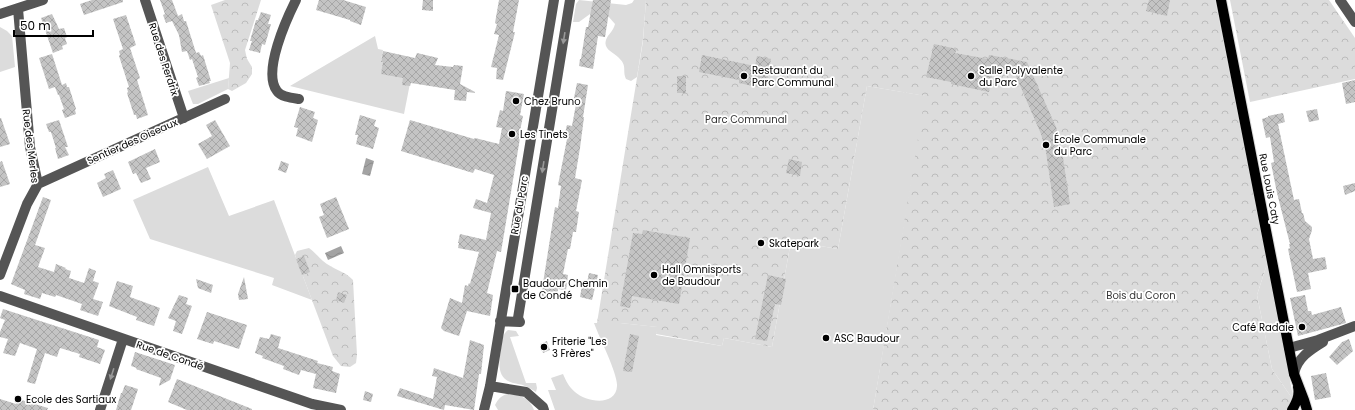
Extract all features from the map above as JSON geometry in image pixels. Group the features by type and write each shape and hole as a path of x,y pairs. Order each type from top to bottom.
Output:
{"main road":[{"name":"Rue Louis Caty","path":"1220,0 1299,392 1298,399 1292,410"},
{"name":"Rue Louis Caty","path":"1296,378 1307,410"}],"street":[{"path":"0,14 44,0"},
{"name":"Rue des Perdrix","path":"145,0 184,118"},
{"path":"296,0 286,21 272,63 274,84 277,91 284,96 299,99"},
{"name":"Rue du Parc","path":"484,410 490,386 554,0"},
{"name":"Rue du Parc","path":"500,321 520,322 518,318 570,0"},
{"path":"1340,0 1355,22"},
{"name":"Rue des Merles","path":"0,276 28,204 38,184 30,147 18,9"},
{"name":"Sentier des Oiseaux","path":"38,184 225,99"},
{"name":"Rue de Condé","path":"0,296 312,404 341,410"},
{"path":"1289,348 1355,326"},
{"path":"1296,378 1296,366 1310,350 1340,332"},
{"path":"100,410 123,339"},
{"path":"490,386 526,392 543,407 544,410"}],"green space":[{"path":"225,0 261,0 245,50 247,59 252,67 252,74 246,83 232,91 228,89 230,63 211,5"},
{"path":"579,0 626,5 632,3 634,0 646,0 643,39 637,77 631,81 626,79 623,63 606,46 606,40 615,24 608,16 590,14 579,22 573,22 576,4"},
{"path":"646,0 1215,0 1267,264 1257,295 1272,369 1294,401 1289,410 873,410 925,96 867,86 838,249 791,241 772,347 724,338 722,346 656,334 657,327 620,323 597,323 643,41"},
{"path":"1230,0 1329,0 1355,38 1355,79 1250,102"},
{"path":"0,27 12,36 15,67 0,72"},
{"path":"375,36 378,49 383,50 381,61 413,68 404,114 290,86"},
{"path":"229,78 228,89 198,104 193,104 188,91"},
{"path":"867,86 926,96 873,410 555,410 548,390 556,390 551,378 563,374 573,390 586,398 600,401 606,400 612,397 615,393 617,380 615,373 594,323 620,323 658,327 656,335 722,346 724,338 772,347 791,241 838,249"},
{"path":"208,167 229,216 274,200 312,300 272,285 274,278 150,239 133,200"},
{"path":"309,248 327,264 346,274 353,280 357,355 356,363 350,367 341,366 333,356 295,255 297,251"},
{"path":"1267,264 1294,401 1272,369 1257,295"},
{"path":"508,330 516,331 519,336 510,337 526,383 536,383 536,392 526,386 508,381 501,374 499,365 502,341 503,336"},
{"path":"507,394 524,398 530,402 534,410 498,410 495,405 496,403 501,397"}],"water":[{"path":"366,158 374,161 370,176 362,174"},
{"path":"341,246 344,253 328,260 325,253"}],"building":[{"path":"92,0 123,0 123,2 84,15 80,4"},
{"path":"160,0 172,0 178,16 182,14 184,21 186,21 196,53 199,52 201,56 203,55 211,81 209,81 210,83 199,86 196,78 198,77 192,59 190,60 187,51 182,52 179,35 172,21 166,23 163,15 165,14"},
{"path":"319,0 343,0 366,7 361,25 350,20 316,10"},
{"path":"423,0 433,0 433,11 422,10"},
{"path":"499,0 519,0 513,32 515,32 503,80 496,79 497,68 491,67 499,35 494,34 497,24 495,23"},
{"path":"593,0 611,0 605,37 598,36 593,69 579,66 586,27 588,27"},
{"path":"1149,0 1170,0 1167,16 1146,11"},
{"path":"261,12 271,15 268,24 271,24 265,45 262,44 260,53 249,50 256,20 258,20"},
{"path":"52,14 59,29 64,28 67,37 65,38 67,44 62,46 63,49 53,53 41,18"},
{"path":"126,15 136,45 130,48 140,78 137,80 148,115 137,119 136,115 134,115 127,93 127,88 129,87 119,56 119,51 123,49 113,19"},
{"path":"934,44 957,49 955,53 988,59 989,55 1027,62 1056,127 1061,145 1070,204 1054,207 1046,152 1041,134 1015,74 993,70 989,92 926,77"},
{"path":"383,51 415,58 417,53 438,58 435,65 453,67 454,65 463,66 460,84 475,93 467,92 466,101 454,100 455,90 411,83 410,86 402,85 403,78 381,74"},
{"path":"52,54 62,85 66,83 67,87 69,87 76,109 76,114 65,118 62,110 64,109 59,95 55,87 49,89 39,58"},
{"name":"Restaurant du Parc Communal","path":"702,55 755,66 757,56 771,59 766,89 739,83 739,80 699,72"},
{"path":"677,76 686,76 686,93 677,93"},
{"path":"1355,80 1355,102 1346,104 1342,83"},
{"path":"577,83 588,85 575,178 582,180 576,211 579,212 576,232 573,232 563,274 568,275 566,290 558,289 556,299 541,296 555,207 558,208 561,186 558,185 568,134 565,133 567,125 572,126 576,104 573,103"},
{"path":"506,91 524,94 520,115 523,116 501,252 497,251 487,293 493,295 490,316 467,311 459,336 444,331 441,328 450,298 462,303 465,285 468,286 469,283 470,284 479,252 458,248 458,243 460,234 486,240 491,213 473,208 476,199 487,203 494,175 475,169 473,173 401,151 410,120 474,139 499,144 502,128 496,127 500,110 503,111"},
{"path":"300,107 315,112 313,118 318,120 312,142 296,136 298,128 294,127"},
{"path":"1317,109 1319,120 1309,122 1306,111"},
{"path":"1283,113 1285,122 1278,124 1294,200 1299,199 1305,221 1312,227 1309,239 1313,259 1325,257 1327,269 1308,273 1311,289 1297,292 1288,249 1290,248 1290,244 1271,163 1274,162 1270,137 1266,138 1262,119 1268,116"},
{"path":"360,115 376,120 374,126 379,128 373,149 356,144 358,135 355,135"},
{"path":"0,118 10,144 0,147"},
{"path":"59,120 68,147 65,147 69,155 58,159 51,132 49,132 46,124"},
{"path":"215,120 230,146 207,159 198,144 212,136 206,125"},
{"path":"155,149 160,162 146,168 151,179 141,183 136,173 133,174 128,162"},
{"path":"789,159 802,162 800,176 786,173"},
{"path":"2,161 10,184 0,187 0,162"},
{"path":"281,161 289,164 286,173 278,170"},
{"path":"113,170 121,189 103,197 97,183 106,178 104,174"},
{"path":"1355,183 1355,191 1345,195 1343,186"},
{"path":"43,197 51,200 35,245 45,248 38,267 54,272 56,264 71,271 69,278 84,283 89,268 96,271 93,281 99,283 93,299 103,302 98,316 80,310 82,304 56,295 55,297 42,293 40,299 24,294 25,290 11,284"},
{"path":"336,197 349,229 327,238 319,217 324,215 320,204"},
{"name":"Hall Omnisports de Baudour","path":"643,230 690,238 679,304 632,296 630,308 620,306 633,233 642,234"},
{"path":"304,256 310,272 302,275 296,259"},
{"path":"589,273 598,275 592,300 580,297 582,286 586,287"},
{"path":"768,275 786,279 781,305 775,304 767,341 755,339"},
{"path":"244,277 248,299 239,300 238,294"},
{"path":"196,279 213,285 211,293 198,288"},
{"path":"117,281 133,286 130,297 160,308 154,326 136,320 137,317 109,306"},
{"path":"338,292 347,295 344,303 336,300"},
{"path":"179,295 188,298 186,304 192,306 182,334 173,331 176,321 168,318"},
{"path":"1305,295 1308,311 1311,311 1312,315 1341,307 1346,323 1298,336 1290,298"},
{"path":"3,309 99,340 97,347 105,350 100,364 79,357 80,354 60,348 57,357 45,353 35,384 27,382 37,349 20,343 15,356 3,353 8,339 0,337 0,332 5,320 0,318"},
{"path":"207,312 247,325 239,349 214,341 213,344 197,339"},
{"path":"271,334 281,337 278,348 318,361 317,363 333,367 332,371 340,374 336,393 313,388 316,374 301,370 299,375 283,369 284,366 262,358 263,356 255,353 260,337 269,339"},
{"path":"630,334 639,336 632,372 623,371"},
{"path":"1349,339 1353,351 1337,365 1329,357 1342,342"},
{"path":"470,340 484,345 481,374 479,374 474,410 445,405 444,410 397,396 400,388 433,399 437,377 432,376 434,368 463,378"},
{"path":"547,341 550,350 543,353 540,344"},
{"path":"135,352 175,365 170,380 159,386 161,378 131,366"},
{"path":"1326,373 1331,397 1315,400 1311,376"},
{"path":"177,379 252,410 187,410 168,402"},
{"path":"125,385 138,389 131,410 116,410 121,393"},
{"path":"365,391 373,394 371,402 363,400"},
{"path":"0,399 16,404 18,399 48,408 47,410 0,410"}],"place":[{"name":"Restaurant du Parc Communal","path":"744,76"},
{"name":"Salle Polyvalente du Parc","path":"971,76"},
{"name":"Chez Bruno","path":"516,101"},
{"name":"Les Tinets","path":"512,134"},
{"name":"École Communale du Parc","path":"1046,145"},
{"name":"Skatepark","path":"761,243"},
{"name":"Hall Omnisports de Baudour","path":"654,275"},
{"name":"Baudour Chemin de Condé","path":"515,289"},
{"name":"Café Radaie","path":"1302,327"},
{"name":"ASC Baudour","path":"826,338"},
{"name":"Friterie \"Les 3 Frères\"","path":"544,347"},
{"name":"Ecole des Sartiaux","path":"18,399"}],"park label":[{"name":"Parc Communal","path":"746,119"},
{"name":"Bois du Coron","path":"1141,295"}]}
